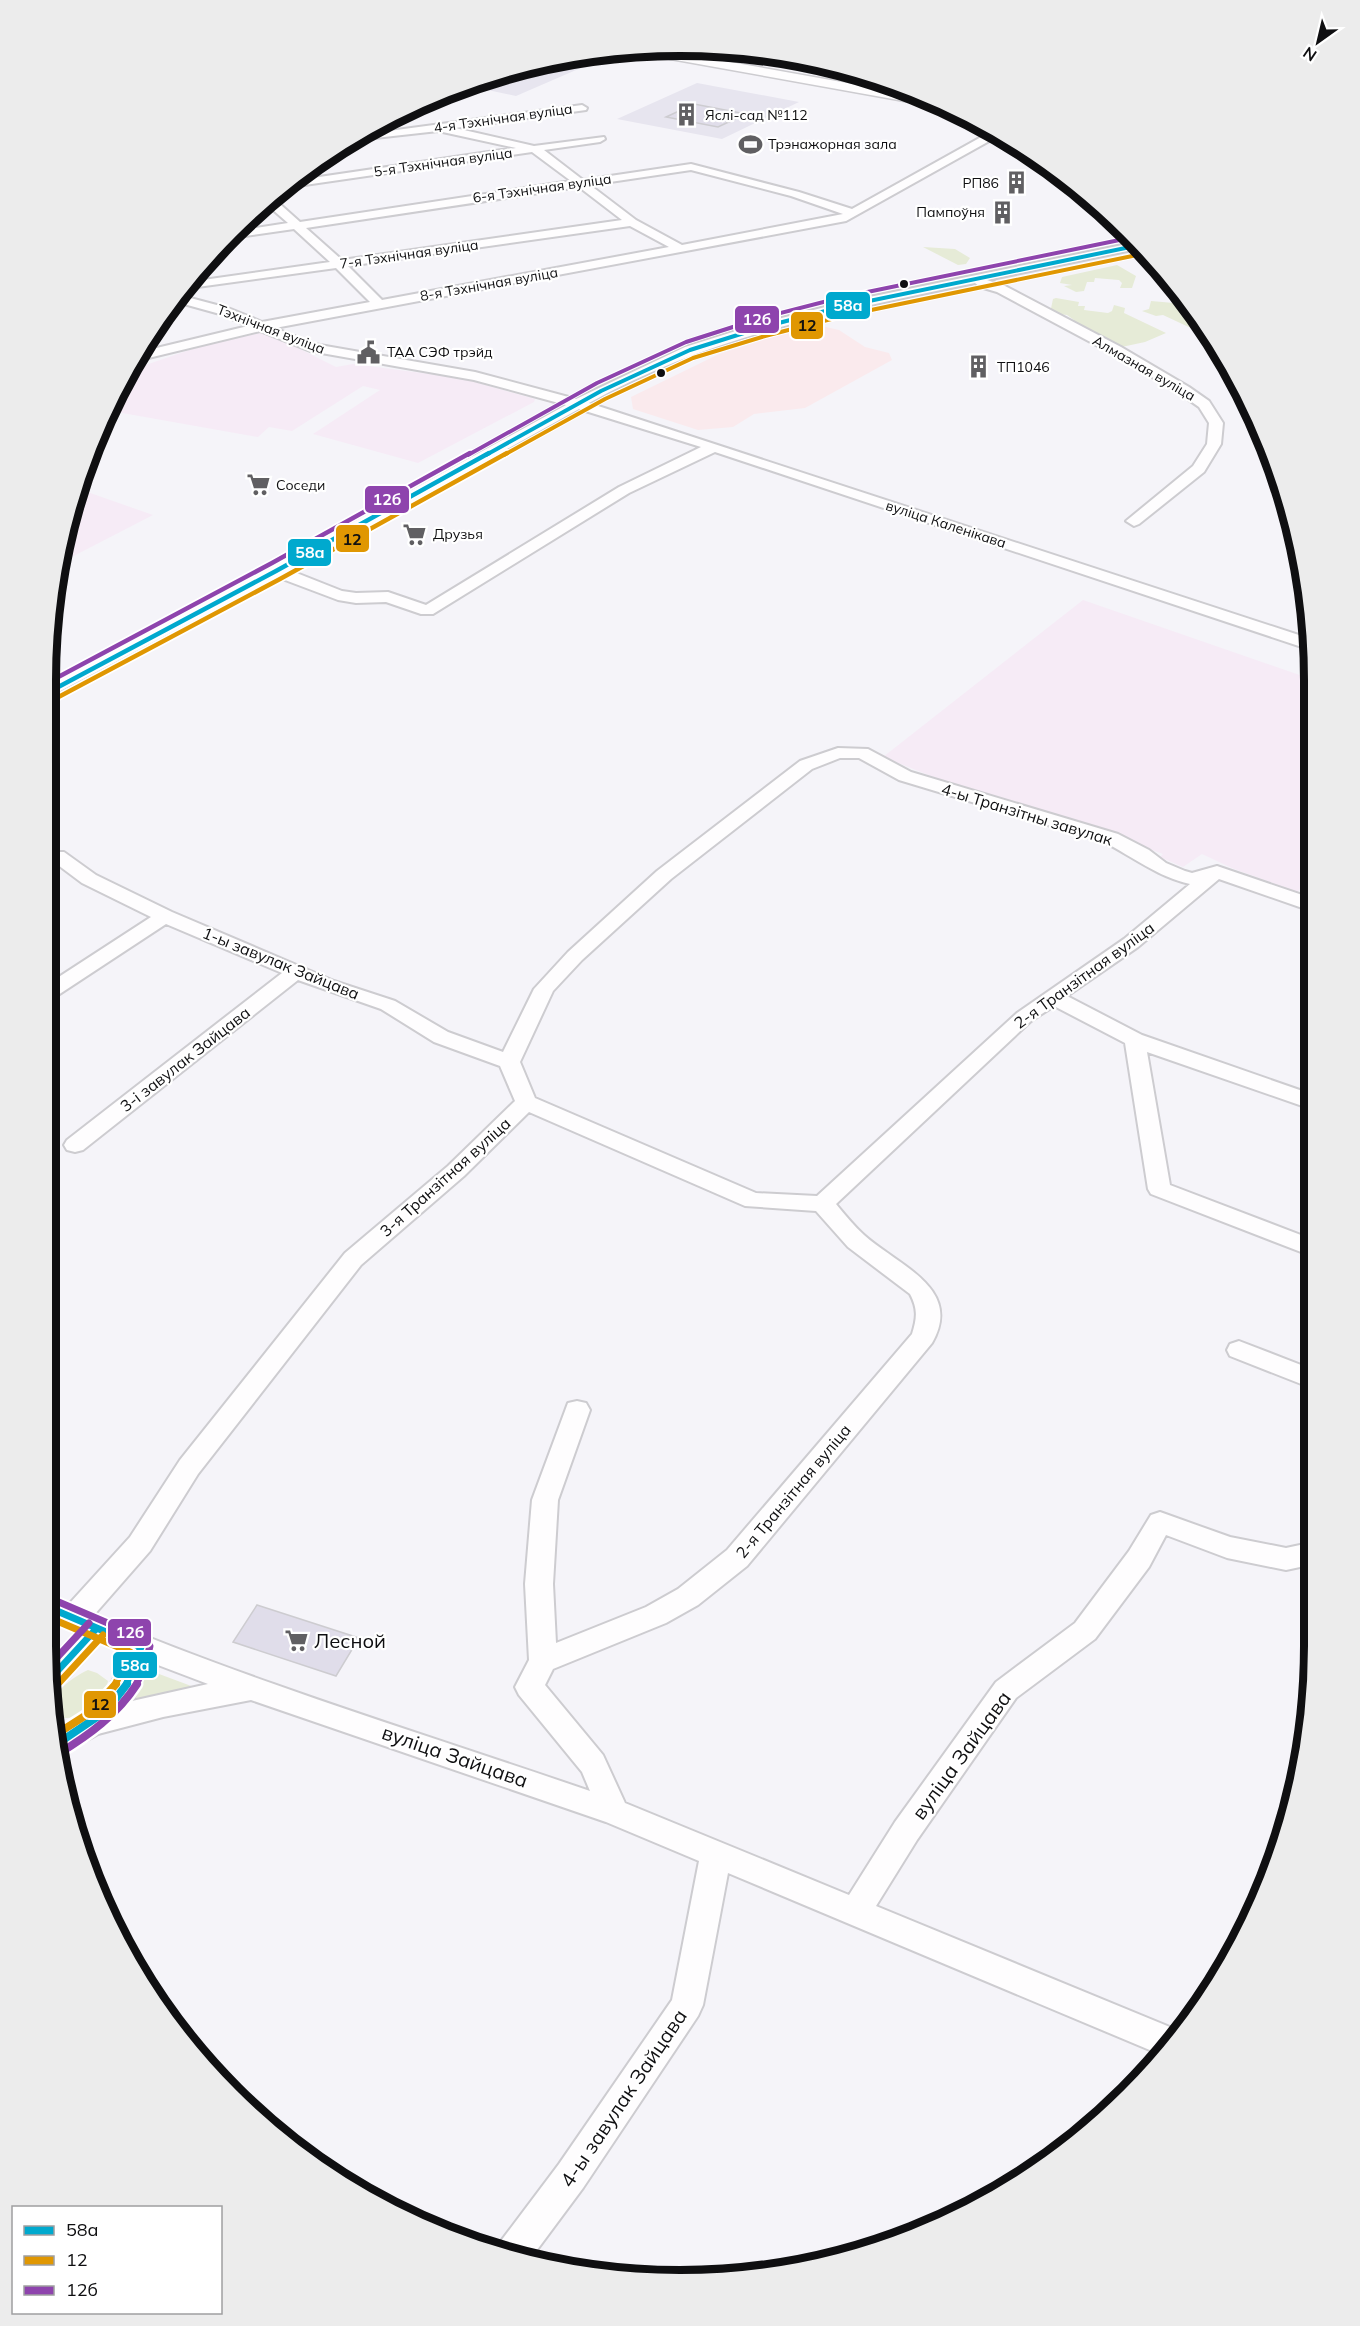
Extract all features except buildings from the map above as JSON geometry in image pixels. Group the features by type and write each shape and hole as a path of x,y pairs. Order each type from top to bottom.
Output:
{"main road":[{"path":"676,56 901,97"}],"street":[{"name":"4-я Тэхнічная вуліца","path":"374,136 582,108"},
{"path":"436,127 535,149 632,222 681,249"},
{"name":"8-я Тэхнічная вуліца","path":"148,354 263,326 847,216 988,137"},
{"name":"5-я Тэхнічная вуліца","path":"303,183 600,139"},
{"name":"6-я Тэхнічная вуліца","path":"243,234 691,167 795,194 847,216"},
{"path":"275,205 379,304"},
{"name":"7-я Тэхнічная вуліца","path":"197,284 632,222"},
{"path":"56,672 659,355 754,322 835,301 1126,242"},
{"path":"56,688 276,571 571,402 690,350 753,330 845,306 1130,247"},
{"name":"Алмазная вуліца","path":"977,278 984,284 1001,290 1116,350 1184,390 1204,405 1216,423 1214,444 1199,469 1134,521"},
{"name":"Тэхнічная вуліца","path":"185,300 224,310 310,347 475,376 571,402"},
{"name":"вуліца Каленікава","path":"571,402 1303,642"},
{"path":"276,571 338,594 356,598 388,597 426,610 624,490 713,447"},
{"name":"4-ы Транзітны завулак","path":"509,1062 544,989 575,956 664,875 806,765 838,753 862,753 904,776 1111,838 1142,854 1159,867 1179,876 1193,879 1217,872"},
{"name":"1-ы завулак Зайцава","path":"56,856 89,879 165,915 296,972 388,1005 441,1036 509,1062"},
{"path":"1217,872 1304,902"},
{"name":"2-я Транзітная вуліца","path":"543,1661 656,1616 688,1597 737,1558 923,1337 930,1316 927,1303 918,1288 856,1241 822,1204 1024,1017 1131,943 1217,872"},
{"path":"56,988 165,915"},
{"name":"3-і завулак Зайцава","path":"75,1145 296,972"},
{"path":"1053,997 1135,1040 1304,1099"},
{"path":"1135,1040 1159,1189 1304,1246"},
{"path":"509,1062 526,1102 753,1201 822,1204"},
{"name":"3-я Транзітная вуліца","path":"56,1662 73,1618 140,1544 189,1467 353,1259 456,1171 526,1102"},
{"path":"1239,1350 1304,1376"},
{"path":"577,1410 545,1500 538,1584 543,1661 529,1687 593,1764 614,1812"},
{"name":"вуліца Зайцава","path":"857,1911 868,1889 906,1831 1006,1689 1085,1631 1139,1559 1160,1522 1227,1547 1286,1559 1304,1555"},
{"name":"вуліца Зайцава","path":"73,1618 141,1647 251,1688 331,1713 614,1812 1164,2040"},
{"path":"63,1741 94,1723 113,1704 128,1685 141,1647"},
{"path":"94,1723 164,1705 251,1688"},
{"name":"4-ы завулак Зайцава","path":"517,2249 571,2176 687,2005 716,1854"}],"shaded area":[{"path":"750,60 802,67 838,76"},
{"path":"572,65 583,67 516,96 481,89 558,67"},
{"path":"697,83 799,102 722,139 617,119"},
{"path":"813,324 839,330 865,347 889,353 892,360 805,408 754,414 733,427 698,430 633,409 631,397 719,354"},
{"path":"266,332 336,367 353,364 460,378 535,399 534,402 418,463 313,434 380,390 363,386 292,431 269,427 258,437 116,412 140,367 204,345"},
{"path":"85,491 153,515 67,560"},
{"path":"1083,600 1304,677 1304,888 1297,892 1234,869 1202,854 1183,867 1160,857 1163,854 1064,818 984,797 883,757"}],"green space":[{"path":"923,247 955,249 970,258 966,264 958,265"},
{"path":"1117,265 1136,276 1132,288 1120,288 1122,283 1119,280 1095,278 1094,282 1087,282 1084,291 1076,292 1064,286 1072,285 1060,283 1062,277"},
{"path":"966,275 969,277 663,358 597,389 593,387 671,351 731,330 831,304"},
{"path":"1053,299 1079,302 1078,306 1085,306 1084,310 1108,313 1112,311 1114,305 1125,308 1124,313 1166,333 1145,342 1117,348 1073,323 1074,320 1067,315 1050,313"},
{"path":"1151,301 1177,303 1195,328 1163,315 1156,316 1142,311 1149,309"},
{"path":"539,416 543,417 56,682 56,675"},
{"path":"143,1668 202,1690 128,1708 141,1687"},
{"path":"88,1670 108,1681 94,1707 78,1716 60,1717 58,1694 75,1677"}],"transit line":[{"name":"12б","path":"56,678 272,563 597,383 686,342 761,318 843,297 1123,239"},
{"name":"58а","path":"56,688 276,571 601,391 690,350 763,327 845,306 1130,247"},
{"name":"12","path":"56,698 280,579 605,399 693,358 765,336 847,315 1138,255"},
{"name":"12б","path":"56,1601 145,1639 150,1646 138,1682 128,1697 104,1723 64,1750"},
{"name":"58а","path":"56,1611 141,1647 122,1693 106,1711 86,1727 63,1741"},
{"name":"12","path":"56,1621 130,1652 110,1693 91,1712 61,1731"},
{"name":"12б","path":"56,1658 89,1623"},
{"name":"58а","path":"57,1672 96,1629"},
{"name":"12","path":"57,1685 103,1635"}],"place":[{"name":"Яслі-сад №112","path":"687,115"},
{"name":"Трэнажорная зала","path":"750,144"},
{"name":"РП86","path":"1017,183"},
{"name":"Пампоўня","path":"1003,212"},
{"name":"ТАА СЭФ трэйд","path":"369,352"},
{"name":"ТП1046","path":"979,367"},
{"name":"Соседи","path":"258,485"},
{"name":"Друзья","path":"415,534"},
{"name":"Лесной","path":"296,1640"}]}
